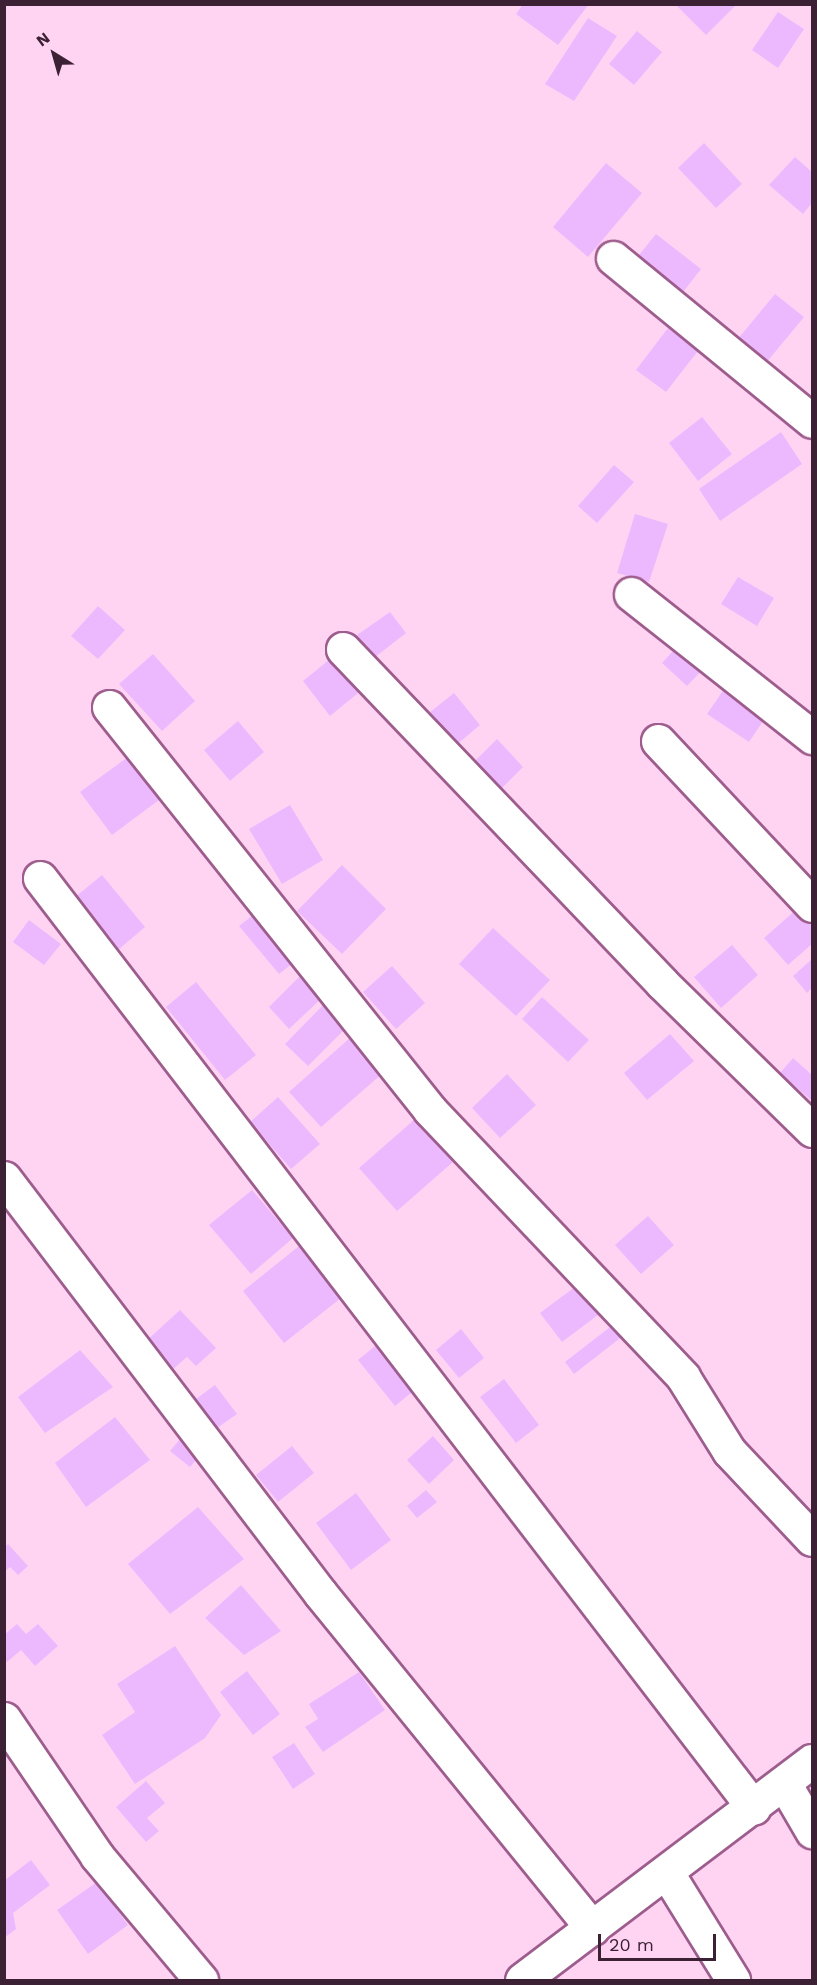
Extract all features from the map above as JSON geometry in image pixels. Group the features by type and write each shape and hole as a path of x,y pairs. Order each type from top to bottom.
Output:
{"street":[{"path":"613,258 813,421"},
{"path":"631,594 813,737"},
{"path":"343,649 662,983 813,1130"},
{"path":"109,707 430,1110 683,1377 729,1451 813,1539"},
{"path":"658,741 813,905"},
{"path":"40,878 754,1808"},
{"path":"4,1178 320,1593 592,1928"},
{"path":"4,1719 97,1856 201,1980"},
{"path":"522,1980 754,1808 813,1761"},
{"path":"784,1783 813,1831"},
{"path":"667,1873 733,1980"}],"building":[{"path":"523,4 589,4 558,45 516,14"},
{"path":"675,4 737,4 706,35"},
{"path":"778,12 804,29 778,68 752,50"},
{"path":"588,18 617,36 574,101 545,84"},
{"path":"637,31 662,52 634,85 609,64"},
{"path":"704,143 742,184 716,208 678,168"},
{"path":"795,157 812,172 812,203 803,214 769,185"},
{"path":"606,163 642,193 588,257 553,227"},
{"path":"656,234 701,269 680,296 635,260"},
{"path":"775,294 804,317 766,363 737,340"},
{"path":"668,328 698,351 666,392 636,370"},
{"path":"702,417 732,454 698,481 669,443"},
{"path":"781,432 802,464 720,521 699,489"},
{"path":"614,465 634,482 597,523 578,506"},
{"path":"635,514 668,524 649,582 617,573"},
{"path":"738,577 774,598 757,626 721,604"},
{"path":"98,606 125,630 98,659 71,636"},
{"path":"390,612 406,633 374,658 357,635"},
{"path":"682,641 707,665 687,686 662,663"},
{"path":"153,654 195,701 162,731 119,684"},
{"path":"335,655 363,689 330,716 303,681"},
{"path":"729,682 770,711 749,742 707,714"},
{"path":"454,693 480,725 455,746 429,713"},
{"path":"238,721 264,752 230,781 204,750"},
{"path":"497,739 523,767 495,795 469,767"},
{"path":"132,754 163,797 112,835 80,792"},
{"path":"290,805 323,860 282,884 249,829"},
{"path":"342,865 386,909 342,954 297,911"},
{"path":"102,875 145,927 118,950 74,898"},
{"path":"798,908 812,925 812,944 788,965 764,938"},
{"path":"257,912 297,960 279,974 239,926"},
{"path":"29,920 61,944 44,965 13,942"},
{"path":"493,928 550,980 516,1016 459,964"},
{"path":"732,945 758,975 721,1008 694,977"},
{"path":"812,959 812,988 807,993 793,976"},
{"path":"392,966 425,1003 396,1029 363,992"},
{"path":"301,975 323,997 289,1029 269,1007"},
{"path":"196,982 256,1055 225,1080 166,1007"},
{"path":"542,997 589,1040 568,1062 522,1019"},
{"path":"326,1002 349,1025 308,1066 285,1044"},
{"path":"670,1034 694,1061 647,1100 624,1073"},
{"path":"351,1037 383,1073 321,1127 289,1092"},
{"path":"793,1058 812,1075 812,1101 780,1073"},
{"path":"507,1074 536,1105 500,1138 472,1108"},
{"path":"278,1097 320,1144 291,1169 250,1122"},
{"path":"415,1119 453,1162 397,1211 359,1168"},
{"path":"252,1190 293,1238 251,1274 209,1225"},
{"path":"648,1216 674,1245 641,1274 615,1245"},
{"path":"299,1246 341,1298 284,1343 243,1291"},
{"path":"584,1280 606,1309 562,1342 540,1313"},
{"path":"180,1310 216,1348 196,1366 187,1357 171,1371 145,1342"},
{"path":"619,1320 628,1332 574,1374 565,1362"},
{"path":"461,1329 484,1358 459,1378 436,1350"},
{"path":"380,1342 417,1388 395,1406 358,1360"},
{"path":"80,1350 113,1387 45,1433 18,1397"},
{"path":"504,1379 539,1425 516,1443 480,1397"},
{"path":"215,1385 237,1414 217,1428 196,1399"},
{"path":"115,1417 150,1460 86,1507 55,1463"},
{"path":"433,1436 454,1460 429,1484 407,1460"},
{"path":"181,1438 201,1454 190,1467 170,1451"},
{"path":"292,1446 314,1473 278,1502 256,1475"},
{"path":"426,1490 437,1502 417,1518 407,1506"},
{"path":"356,1493 391,1540 351,1570 316,1523"},
{"path":"198,1507 244,1559 170,1614 128,1564"},
{"path":"8,1544 28,1566 18,1575 10,1567 4,1572 4,1548"},
{"path":"241,1585 281,1631 244,1655 205,1618"},
{"path":"17,1624 26,1634 38,1624 58,1646 35,1666 21,1650 7,1662 4,1659 4,1635"},
{"path":"175,1646 221,1715 205,1738 135,1784 102,1735 135,1712 117,1684"},
{"path":"247,1671 280,1714 253,1735 220,1692"},
{"path":"359,1672 385,1710 323,1752 305,1727 318,1719 309,1704"},
{"path":"294,1743 315,1774 293,1789 272,1757"},
{"path":"146,1781 165,1803 147,1818 159,1831 146,1842 116,1807"},
{"path":"31,1860 50,1885 13,1913 16,1929 4,1938 4,1881"},
{"path":"97,1882 128,1925 88,1954 57,1910"}]}
